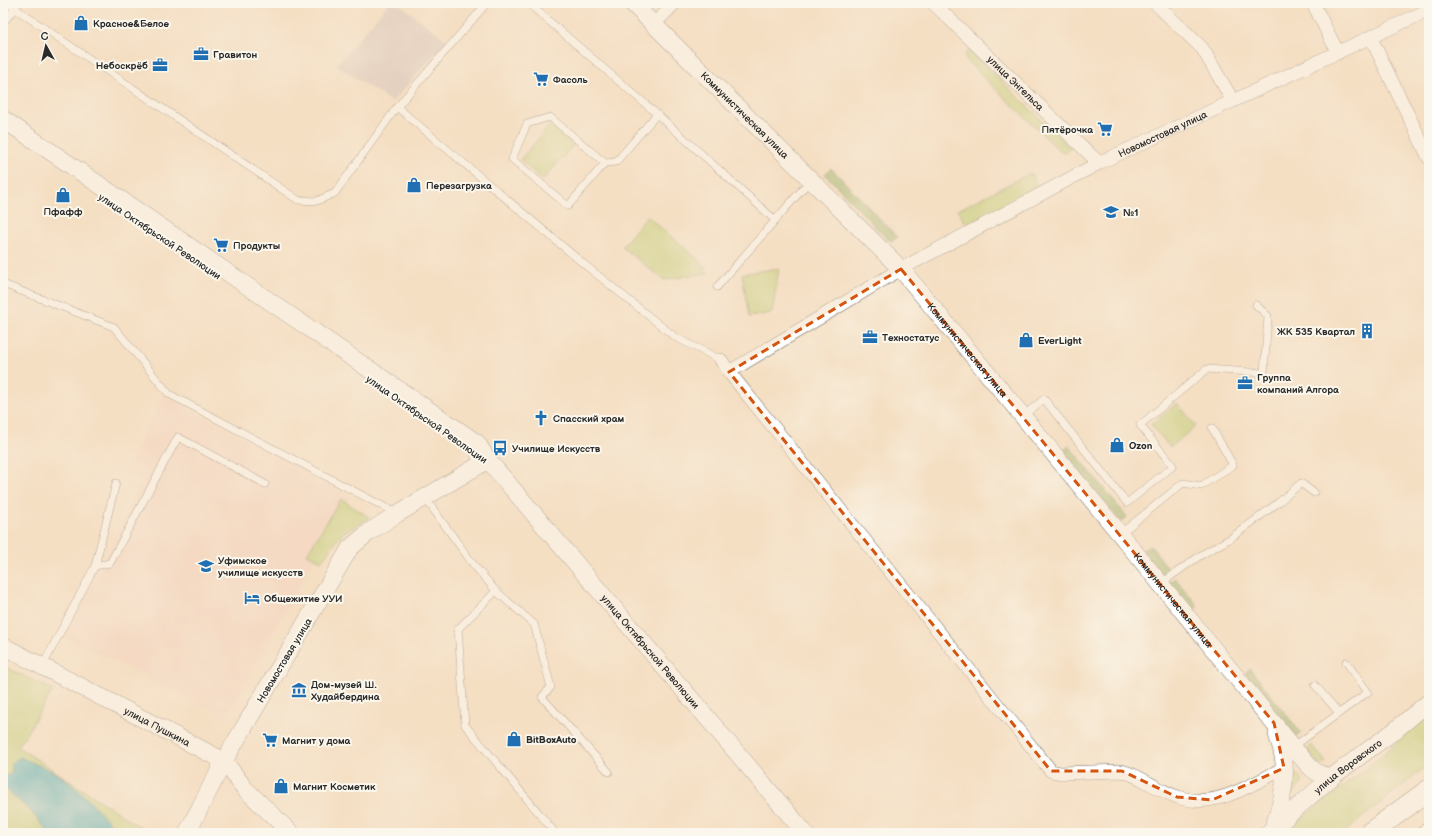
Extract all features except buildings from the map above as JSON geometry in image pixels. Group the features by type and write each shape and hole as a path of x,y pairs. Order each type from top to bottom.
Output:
{"main road":[{"path":"1370,833 1429,790"}],"street":[{"name":"Коммунистическая улица","path":"632,3 901,269 1120,534 1310,768 1320,775 1333,776"},
{"path":"653,24 675,3"},
{"name":"улица Энгельса","path":"933,3 1099,162"},
{"path":"1155,3 1202,48 1233,101"},
{"path":"1313,3 1338,53"},
{"name":"Новомостовая улица","path":"729,372 901,269 1099,162 1429,10"},
{"path":"1371,38 1429,158"},
{"path":"3,119 477,443 488,460"},
{"name":"улица Октябрьской Революции","path":"3,128 488,460 805,833"},
{"path":"721,360 729,372 1051,770 1062,773 1122,771 1131,773 1177,797 1192,800 1212,800 1232,793 1284,768"},
{"name":"Новомостовая улица","path":"187,833 224,761 350,548 369,532 397,514 488,460"},
{"name":"улица Пушкина","path":"3,646 224,761 245,789 291,833"},
{"name":"улица Воровского","path":"1271,830 1333,776 1394,731 1429,702"},
{"name":"Коммунистическая улица","path":"1271,830 1280,810 1283,792 1284,768 1282,750 1274,723"}],"lane":[{"path":"7,3 17,6 298,200 317,201 335,193 397,107 487,3"},
{"path":"528,3 657,114 775,220"},
{"path":"3,23 17,6"},
{"path":"397,107 585,265 675,337 721,360"},
{"path":"605,163 550,117 527,124 512,159 568,206 605,163 616,162 657,114"},
{"path":"717,287 806,185"},
{"path":"3,284 114,327 169,394 397,514"},
{"path":"1023,416 1044,399 1127,503 1173,466 1140,425 1207,369 1264,373 1268,316 1256,305"},
{"path":"1120,534 1183,483 1201,486 1234,465 1212,428"},
{"path":"95,566 110,563 178,437 265,484"},
{"path":"42,667 95,566 116,483"},
{"path":"1160,584 1201,555 1230,538 1301,483 1314,493"},
{"path":"425,498 473,564 496,591 534,624 551,687 542,697 610,772"},
{"path":"496,591 458,629 465,725 553,830"},
{"path":"1293,747 1368,692 1346,662"},
{"path":"1316,685 1339,713"}],"highlighted area":[{"path":"901,269 1274,723 1284,768 1212,800 1177,797 1122,771 1051,771 729,372"}],"shaded area":[{"path":"389,3 398,3 447,41 392,102 336,65"},
{"name":"Уфимское училище искусств","path":"163,394 351,496 226,717 66,637 143,481 125,472"}],"green space":[{"path":"969,50 1071,148 1065,152 1060,151 966,60 965,55"},
{"path":"552,123 575,143 543,180 520,160"},
{"path":"831,168 897,237 893,241 887,239 825,174"},
{"path":"1031,173 1038,190 968,223 964,222 958,210"},
{"path":"647,216 700,261 708,273 664,280 622,247"},
{"path":"779,268 772,313 749,317 742,274"},
{"path":"1177,403 1196,426 1170,447 1151,425"},
{"path":"1069,446 1127,517 1121,522 1063,451"},
{"path":"341,499 370,518 343,533 321,561 307,554"},
{"path":"1150,545 1171,572 1164,577 1143,550"},
{"path":"1175,578 1198,606 1192,612 1169,583"},
{"path":"3,666 53,690 18,747 149,833 3,833"},
{"path":"1250,669 1301,733 1296,737 1245,673"},
{"path":"1429,715 1429,764 1343,833 1282,833 1361,773"},
{"path":"1311,745 1326,762 1323,764 1318,763 1307,749"},
{"path":"1290,766 1301,779 1302,784 1284,802"}],"water":[{"path":"20,757 54,772 67,780 119,833 49,833 33,814 3,786 3,776 9,775 12,772 10,764"}],"place":[{"name":"Красное&Белое","path":"81,23"},
{"name":"Гравитон","path":"201,54"},
{"name":"Небоскрёб","path":"160,65"},
{"name":"Фасоль","path":"541,79"},
{"name":"Пятёрочка","path":"1105,129"},
{"name":"Перезагрузка","path":"414,185"},
{"name":"Пфафф","path":"63,195"},
{"name":"№1","path":"1111,212"},
{"name":"Продукты","path":"221,245"},
{"name":"ЖК 535 Квартал","path":"1367,331"},
{"name":"Техностатус","path":"870,337"},
{"name":"EverLight","path":"1026,340"},
{"name":"Группа компаний Алгора","path":"1245,383"},
{"name":"Спасский храм","path":"541,418"},
{"name":"Ozon","path":"1117,445"},
{"name":"Училище Искусств","path":"500,448"},
{"name":"Уфимское училище искусств","path":"206,566"},
{"name":"Общежитие УУИ","path":"252,598"},
{"name":"Дом-музей Ш. Худайбердина","path":"299,690"},
{"name":"BitBoxAuto","path":"514,739"},
{"name":"Магнит у дома","path":"270,740"},
{"name":"Магнит Косметик","path":"281,786"}]}
